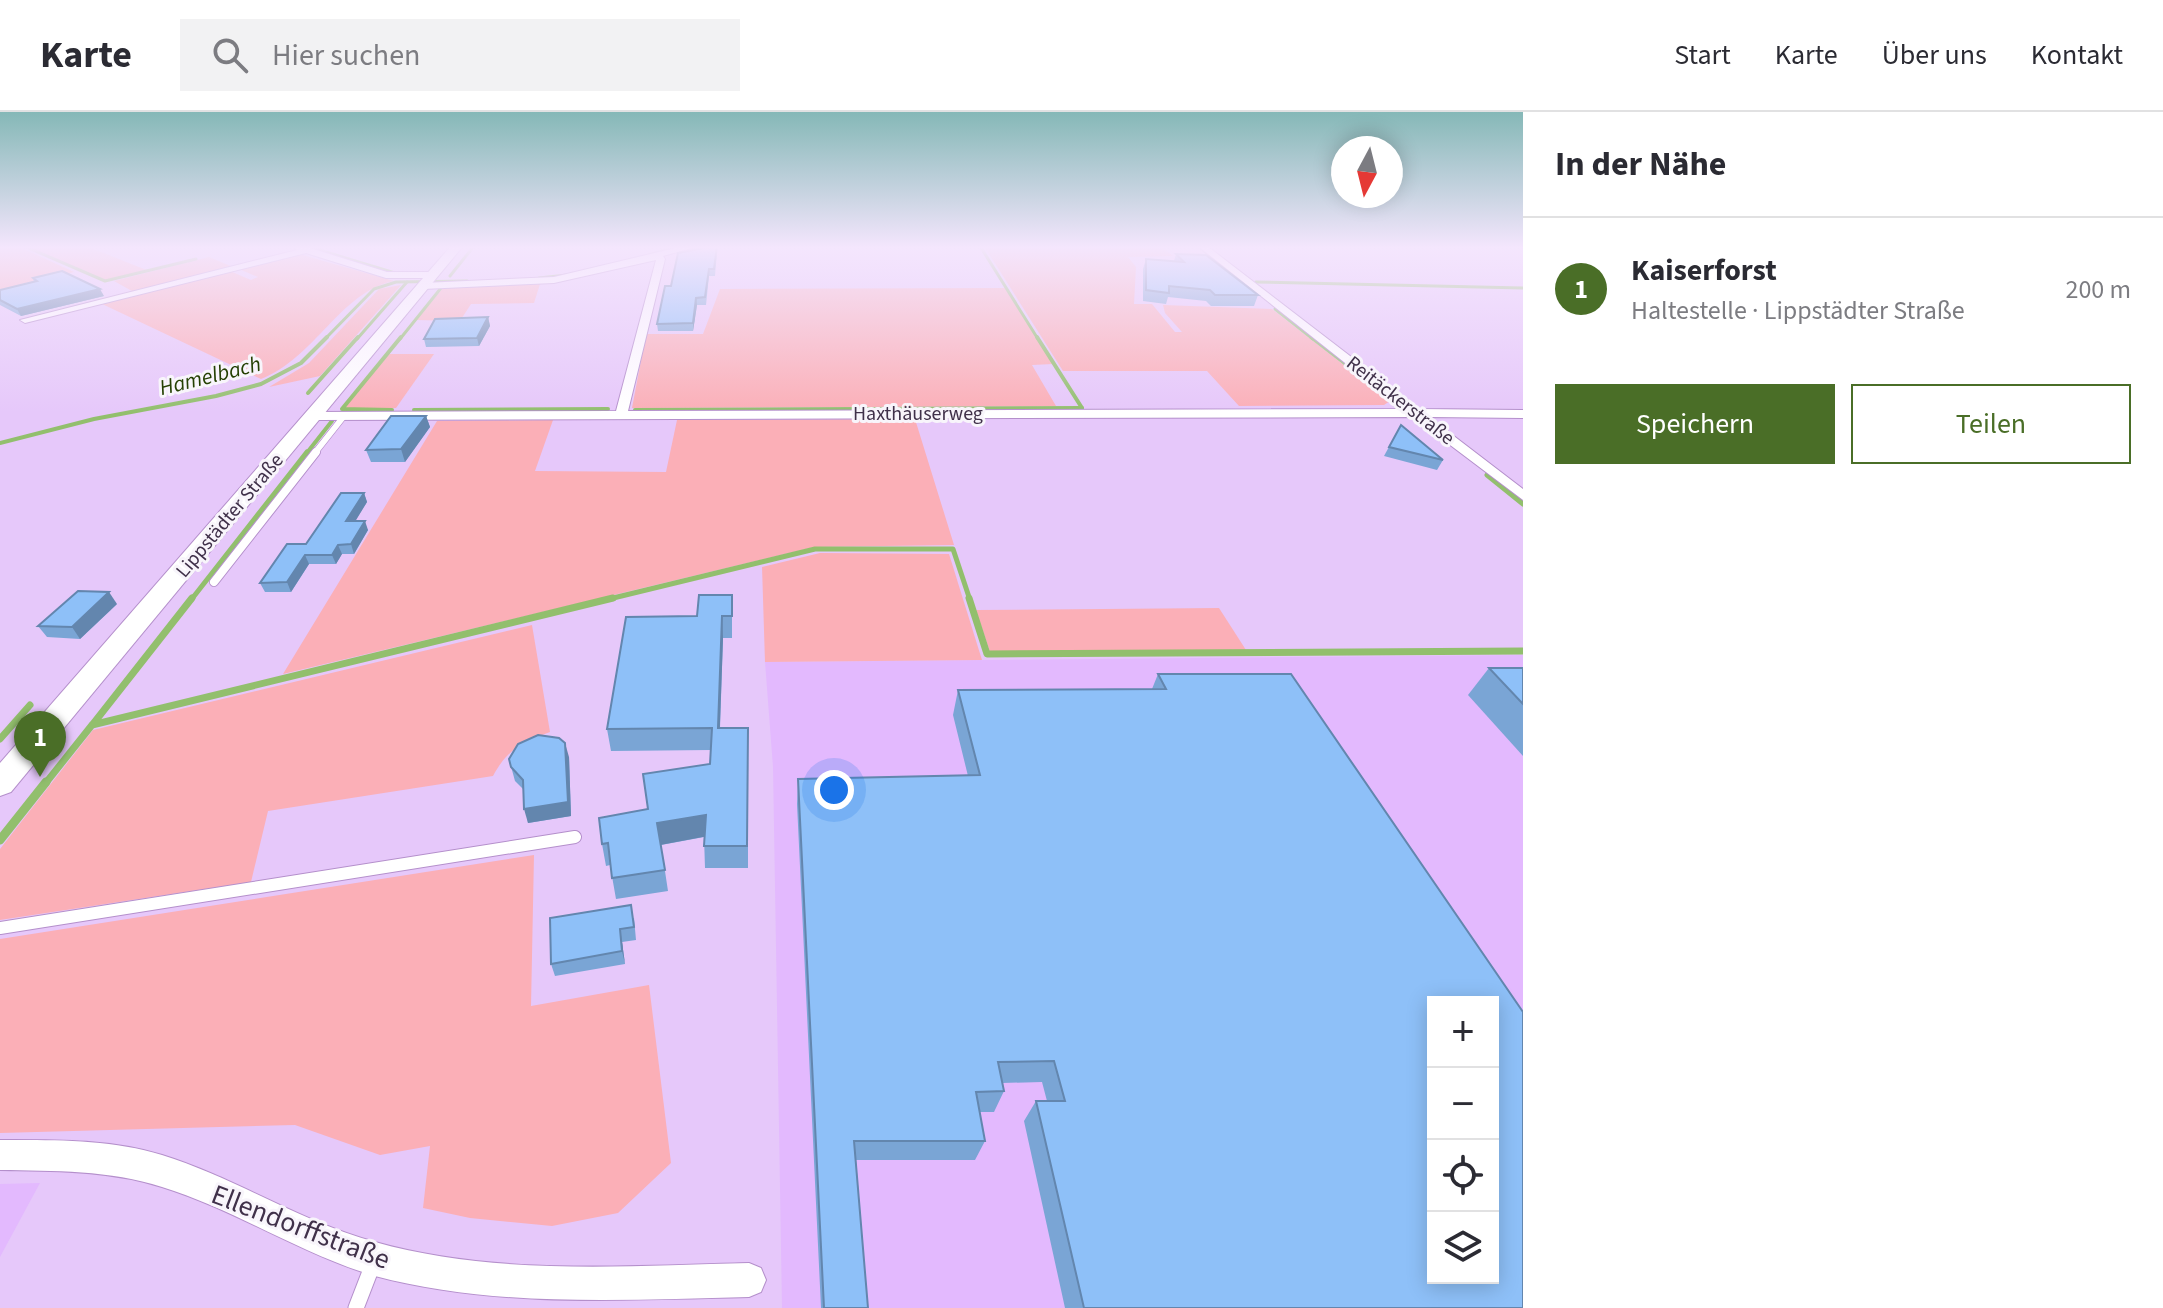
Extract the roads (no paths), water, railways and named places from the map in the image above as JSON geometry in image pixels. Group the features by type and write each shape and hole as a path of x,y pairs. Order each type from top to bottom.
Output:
{"street":[{"path":"25,320 98,302"},
{"name":"Lippstädter Straße","path":"0,784 409,302"},
{"path":"621,415 650,302"},
{"name":"Reitäckerstraße","path":"1274,302 1523,496"},
{"name":"Haxthäuserweg","path":"313,416 1414,410 1523,414"},
{"name":"Ellendorffstraße","path":"0,1155 115,1160 163,1172 375,1259 512,1284 749,1280"}],"lane":[{"path":"214,582 344,416"},
{"path":"0,928 575,837"},
{"path":"356,1308 375,1259"}],"waterway":[{"name":"Hamelbach","path":"325,339 361,302"},
{"path":"357,339 390,302"},
{"path":"400,339 430,302"},
{"path":"1015,302 1038,339"},
{"path":"1275,309 1313,339"},
{"path":"308,393 358,337"},
{"path":"392,410 342,409 401,337"},
{"path":"635,410 1082,408 1037,337"},
{"path":"1311,337 1386,395"},
{"name":"Hamelbach","path":"0,443 94,419 216,396 261,384 301,363 325,339"},
{"path":"414,410 608,409"},
{"path":"306,454 332,421"},
{"path":"191,600 307,452"},
{"path":"1487,475 1523,504"},
{"path":"605,600 815,549 953,549 970,600"},
{"path":"93,724 192,598"},
{"path":"45,784 92,725 613,598"},
{"path":"969,598 987,654 1523,651"},
{"path":"0,739 30,705"},
{"path":"0,840 46,782"}],"place":[{"name":"Kaiserforst","path":"40,777"}]}
